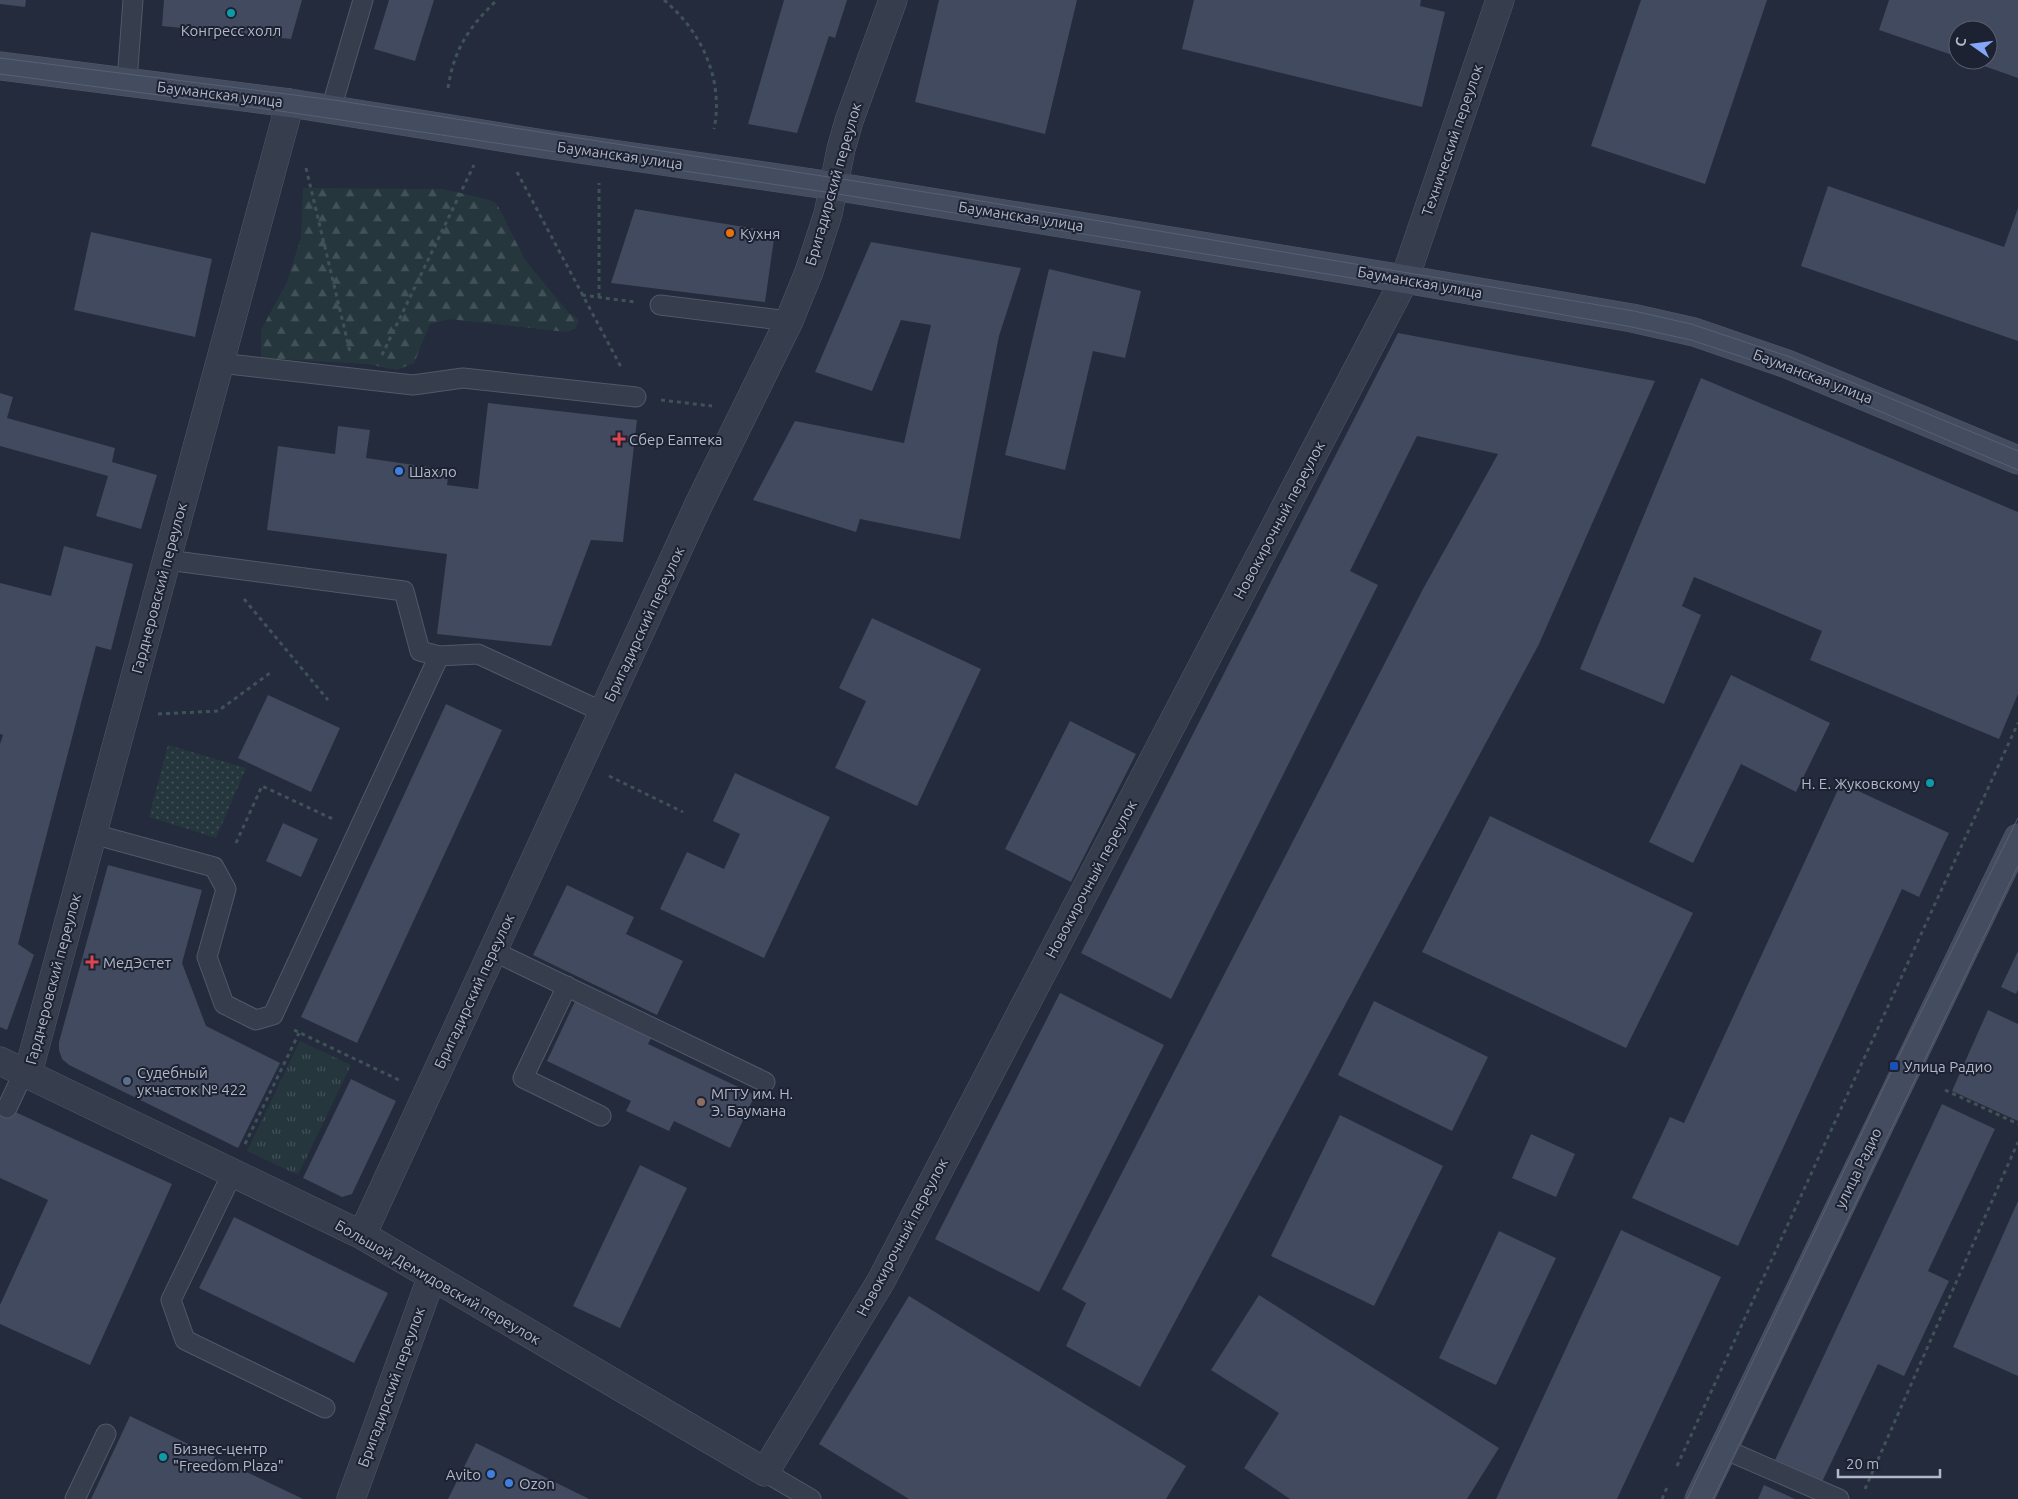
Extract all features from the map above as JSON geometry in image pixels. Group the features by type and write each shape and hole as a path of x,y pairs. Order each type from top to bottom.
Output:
{"street":[{"name":"Бригадирский переулок","path":"362,1235 698,506 789,321 812,264 828,214 849,121 893,0"},
{"name":"Технический переулок","path":"1404,279 1500,0"},
{"name":"Бауманская улица","path":"0,66 290,103 544,144 833,186 1632,318 1694,332 1787,364 2018,460"},
{"name":"Гарднеровский переулок","path":"17,1069 92,834 290,103"},
{"name":"Новокирочный переулок","path":"765,1472 881,1281 1404,279"},
{"name":"улица Радио","path":"1699,1499 2018,838"},
{"name":"Большой Демидовский переулок","path":"17,1069 362,1235 765,1472"},
{"name":"Бригадирский переулок","path":"351,1499 432,1276"}],"lane":[{"path":"127,81 133,0"},
{"path":"332,110 363,0"},
{"path":"660,305 789,321"},
{"path":"220,363 413,385 463,378 636,397"},
{"path":"167,560 404,591 420,651 439,656 478,654 603,712"},
{"path":"92,834 214,867 226,889 207,957 224,1004 256,1020 273,1015 439,656"},
{"path":"493,951 766,1082"},
{"path":"567,986 522,1078 601,1116"},
{"path":"7,1108 17,1069"},
{"path":"232,1174 171,1300 185,1340 325,1408"},
{"path":"75,1499 106,1434"},
{"path":"1724,1449 1838,1499"},
{"name":"Большой Демидовский переулок","path":"765,1472 811,1499"}],"path":[{"path":"448,88 451,68 462,41 478,18 498,0"},
{"path":"664,0 680,13 697,36 709,62 716,89 714,130"},
{"path":"363,380 476,161"},
{"path":"306,166 363,380"},
{"path":"514,166 636,397 718,406"},
{"path":"599,178 599,297"},
{"path":"582,295 660,305"},
{"path":"216,566 328,700"},
{"path":"154,714 218,711 270,673"},
{"path":"1674,1472 2018,723"},
{"path":"604,774 683,812"},
{"path":"236,843 262,786 358,831"},
{"path":"273,1015 298,1032 407,1084"},
{"path":"243,1148 298,1032"},
{"path":"1945,1090 2018,1124"},
{"path":"1864,1490 2018,1142"},
{"path":"1662,1499 1670,1481"}],"green space":[{"path":"303,188 443,189 490,200 497,204 525,260 569,313 579,320 575,329 566,332 450,319 430,324 414,363 397,370 367,364 261,358 261,330 287,282 301,237"},
{"path":"168,745 246,768 216,838 149,817"},
{"path":"300,1041 351,1065 298,1175 247,1151"}],"building":[{"path":"0,0 26,0 25,7 0,4"},
{"name":"Конгресс холл","path":"164,0 302,0 291,39 162,26"},
{"path":"389,0 434,0 415,61 374,49"},
{"path":"784,0 847,0 835,38 829,36 797,133 748,124"},
{"path":"939,0 1077,0 1045,134 915,102"},
{"path":"1194,0 1421,0 1420,6 1445,12 1422,107 1182,49"},
{"path":"1641,0 1767,0 1705,184 1591,146"},
{"path":"1889,0 2018,0 2018,78 1995,70 1998,70 1998,20 1948,20 1948,54 1879,30"},
{"path":"1828,186 2004,247 2018,208 2018,341 1801,266"},
{"path":"635,209 775,232 765,302 611,283"},
{"path":"91,232 212,259 195,337 74,310"},
{"path":"871,242 1021,268 999,336 960,539 860,519 856,532 753,500 795,421 904,443 931,325 901,320 872,391 815,372"},
{"path":"1049,269 1141,291 1125,358 1093,351 1065,470 1005,455"},
{"path":"1398,333 1655,381 1539,644 1140,1387 1066,1346 1086,1303 1062,1289 1423,589 1498,454 1417,436 1350,571 1378,585 1171,999 1081,953"},
{"path":"1701,378 2018,512 2018,694 1999,739 1810,660 1822,631 1694,577 1682,606 1701,615 1664,704 1580,669"},
{"path":"0,393 13,397 7,418 115,448 112,462 157,475 141,529 96,516 108,476 0,446"},
{"path":"488,403 637,420 623,542 591,540 551,646 437,634 447,554 267,530 278,446 335,454 338,426 370,430 366,458 449,470 447,485 478,489"},
{"path":"64,546 133,564 111,650 96,646 18,944 34,955 7,1030 0,1027 0,744 3,735 0,734 0,583 51,596"},
{"path":"872,618 981,669 917,806 835,768 866,701 839,688"},
{"path":"1731,675 1830,723 1796,792 1741,764 1693,863 1649,842"},
{"path":"268,695 340,728 311,792 238,758"},
{"path":"446,704 502,730 357,1043 301,1017"},
{"path":"1070,721 1136,754 1071,882 1005,849"},
{"path":"735,773 830,817 764,958 660,909 687,852 724,869 740,834 713,821"},
{"path":"1841,783 1949,833 1919,897 1902,889 1738,1246 1632,1198 1670,1117 1684,1123"},
{"path":"1490,816 1693,913 1626,1048 1422,952"},
{"path":"283,823 318,839 301,877 266,861"},
{"path":"108,865 202,890 182,963 206,1026 280,1063 238,1148 69,1065 62,1059 59,1042"},
{"path":"567,885 634,917 626,934 683,961 657,1015 533,955"},
{"path":"2018,951 2018,990 2016,994 2001,987"},
{"path":"1060,993 1164,1045 1039,1292 935,1239"},
{"path":"577,997 654,1033 648,1044 755,1095 730,1148 674,1121 669,1131 626,1111 631,1101 547,1061"},
{"path":"1374,1001 1488,1057 1452,1131 1338,1075"},
{"path":"1988,1010 2018,1024 2018,1121 1952,1091"},
{"path":"351,1079 396,1101 352,1194 342,1197 303,1178"},
{"path":"1942,1104 1995,1129 1928,1271 1949,1281 1904,1376 1878,1364 1822,1482 1775,1460"},
{"path":"0,1105 172,1184 90,1365 0,1324 0,1305 48,1200 0,1178"},
{"path":"1340,1115 1443,1166 1374,1306 1271,1256"},
{"path":"1531,1134 1575,1154 1556,1197 1512,1178"},
{"path":"640,1165 687,1188 620,1328 573,1306"},
{"path":"2018,1201 2018,1376 1953,1347"},
{"path":"234,1217 388,1293 354,1363 199,1288"},
{"path":"1621,1230 1721,1277 1617,1499 1496,1499"},
{"path":"1499,1231 1556,1258 1496,1385 1439,1358"},
{"path":"1259,1295 1499,1448 1467,1499 1290,1499 1244,1468 1279,1413 1211,1370"},
{"path":"909,1296 1186,1466 1166,1499 909,1499 819,1444"},
{"name":"Бизнес-центр \"Freedom Plaza\"","path":"130,1416 303,1499 91,1499"},
{"path":"476,1443 589,1499 448,1499"},
{"path":"1764,1485 1795,1499 1758,1499"}],"tram line":[{"path":"0,58 334,100 957,197 1634,311 1691,324 1790,357 2018,451"},
{"path":"0,74 287,112 832,193 1401,286 1632,327 1691,340 1785,371 2018,470"},
{"path":"1687,1499 1894,1066 2018,818"},
{"path":"1713,1499 2018,866"}],"place":[{"name":"Конгресс холл","path":"231,13"},
{"name":"Кухня","path":"730,233"},
{"name":"Сбер Еаптека","path":"619,439"},
{"name":"Шахло","path":"399,471"},
{"name":"Н. Е. Жуковскому","path":"1930,783"},
{"name":"МедЭстет","path":"92,962"},
{"name":"Улица Радио","path":"1894,1066"},
{"name":"Судебный укчасток № 422","path":"127,1081"},
{"name":"МГТУ им. Н. Э. Баумана","path":"701,1102"},
{"name":"Бизнес-центр \"Freedom Plaza\"","path":"163,1457"},
{"name":"Avito","path":"491,1474"},
{"name":"Ozon","path":"509,1483"}]}
